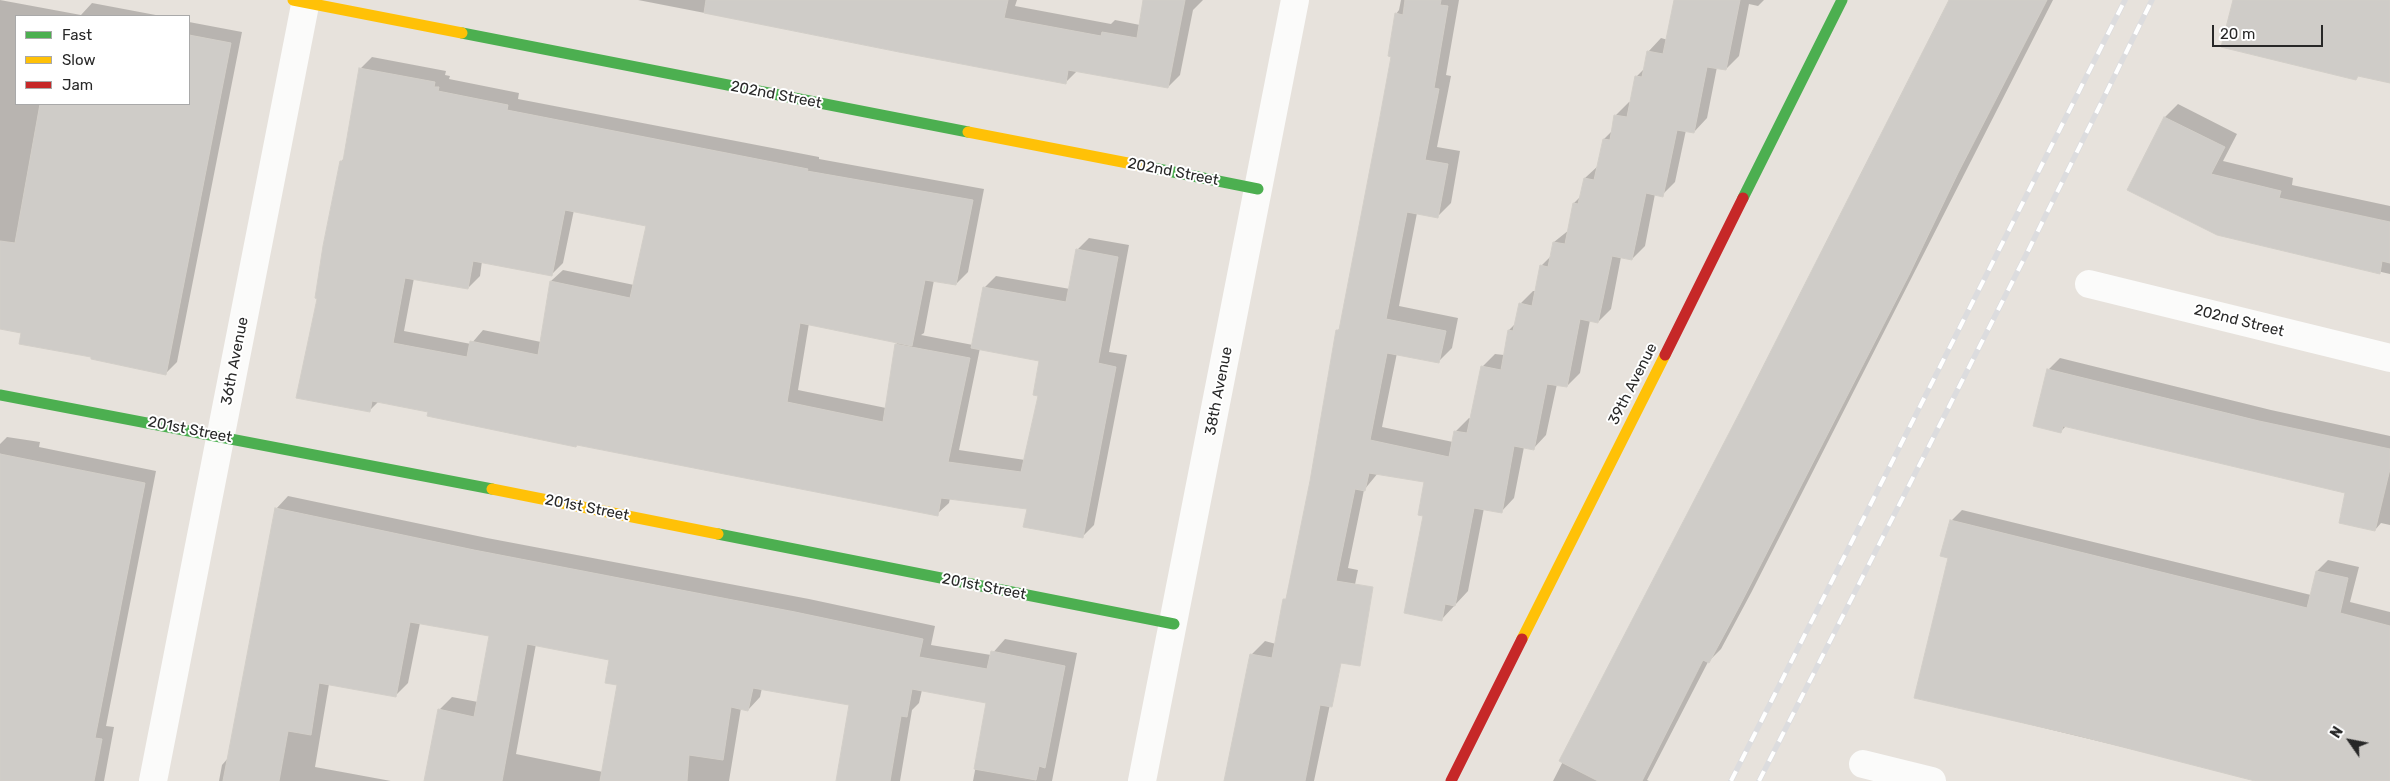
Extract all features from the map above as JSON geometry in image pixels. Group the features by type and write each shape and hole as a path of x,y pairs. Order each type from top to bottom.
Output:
{"street":[{"name":"38th Avenue","path":"1142,781 1295,0"},
{"name":"39th Avenue","path":"1451,781 1842,0"},
{"name":"202nd Street","path":"302,1 1258,189"},
{"name":"36th Avenue","path":"153,781 221,436 302,1"},
{"name":"202nd Street","path":"2089,284 2390,358"},
{"name":"201st Street","path":"0,395 221,436 1174,624"},
{"path":"1863,764 1932,781"}],"building":[{"path":"706,0 1008,0 1004,18 1101,36 1102,32 1137,38 1143,0 1185,0 1168,88 1068,70 1066,84 704,13"},
{"path":"1405,0 1441,0 1440,5 1448,6 1434,88 1439,89 1425,160 1448,164 1438,218 1407,212 1386,319 1446,331 1439,363 1387,353 1370,440 1449,457 1454,431 1467,433 1481,366 1501,370 1508,330 1513,331 1519,303 1532,306 1540,265 1548,267 1553,242 1565,244 1573,203 1578,204 1584,178 1594,180 1603,139 1610,140 1614,115 1627,117 1635,76 1642,77 1647,51 1663,54 1674,0 1740,0 1726,70 1707,67 1694,133 1677,130 1663,197 1646,193 1632,260 1612,256 1598,323 1580,319 1567,387 1547,384 1534,450 1514,446 1502,513 1474,508 1455,606 1445,604 1442,621 1404,613 1423,516 1418,515 1424,482 1369,473 1365,491 1355,489 1336,581 1373,587 1360,666 1341,663 1332,707 1320,705 1305,781 1224,781 1250,654 1272,658 1283,599 1286,599 1310,481 1336,330 1339,330 1379,122 1391,57 1388,56 1395,13 1403,15"},
{"path":"1949,0 2047,0 1739,607 1709,663 1703,660 1642,781 1598,781 1559,761 1740,412"},
{"path":"2233,0 2390,0 2390,83 2358,76 2356,80 2221,47"},
{"path":"190,35 231,43 166,375 91,359 91,357 19,344 21,333 0,329 0,241 15,243 40,105 190,105"},
{"path":"359,68 435,82 434,87 439,87 438,91 508,105 507,110 808,169 807,171 973,200 956,285 925,280 912,346 800,323 787,402 883,422 895,344 970,358 948,462 1021,472 1038,396 1033,395 1039,361 971,348 983,287 1066,302 1076,249 1118,257 1098,363 1116,367 1083,538 1023,527 1027,509 941,498 938,516 577,445 576,447 427,416 428,412 372,401 370,412 296,398 317,299 315,298 323,246 340,161 343,161","holes":["565,210 646,226 630,298 550,281 538,355 470,341 467,357 393,343 405,278 468,289 473,261 552,276"]},
{"path":"2164,117 2225,147 2211,174 2281,191 2279,198 2390,222 2390,263 2382,261 2380,274 2217,235 2127,190"},
{"path":"2047,369 2259,421 2390,449 2390,469 2375,531 2339,523 2345,493 2063,426 2061,433 2033,426"},
{"path":"0,454 145,483 95,738 102,739 94,781 0,781"},
{"path":"275,508 474,550 795,612 923,639 919,657 987,669 991,651 1065,666 1045,768 1039,766 1036,780 974,769 986,703 912,689 907,717 901,716 890,781 836,781 849,705 753,688 748,711 731,707 723,760 689,755 687,781 600,781 617,685 605,683 609,660 527,644 502,781 424,781 438,709 474,717 489,636 410,622 396,697 319,683 311,735 288,731 279,781 223,781"},
{"path":"1950,520 2307,608 2316,571 2348,578 2340,613 2390,626 2390,781 2255,781 2076,735 1914,698 1948,558 1940,556"}],"railway":[{"path":"1731,781 2125,0"},
{"path":"1759,781 2030,247 2152,0"}],"traffic: fast":[{"path":"1743,198 1842,0"},
{"path":"462,33 968,132"},
{"path":"1143,166 1258,189"},
{"path":"0,395 492,489"},
{"path":"718,534 1174,624"}],"traffic: slow":[{"path":"293,0 462,33"},
{"path":"968,132 1143,166"},
{"path":"1522,639 1665,355"},
{"path":"492,489 718,534"}],"traffic: jam":[{"path":"1665,355 1743,198"},
{"path":"1451,781 1522,639"}]}
